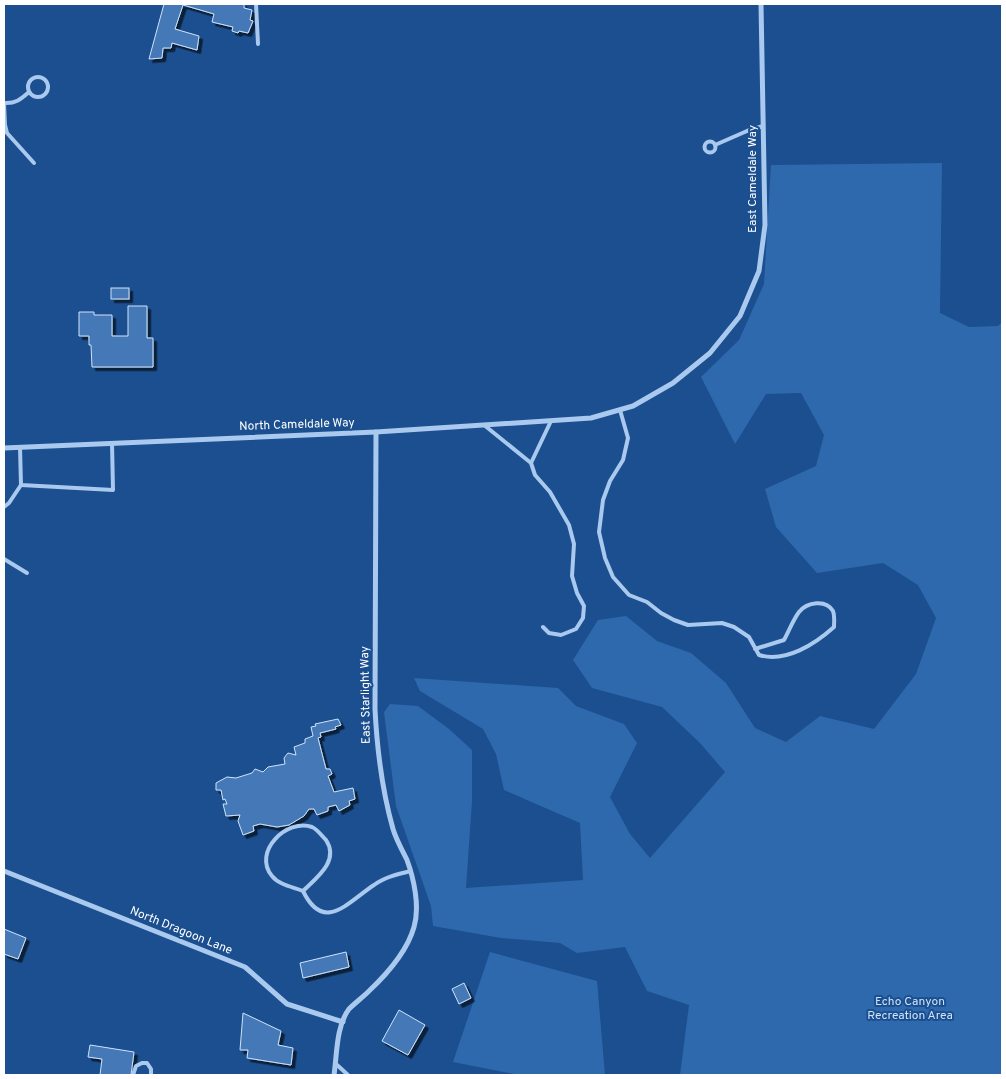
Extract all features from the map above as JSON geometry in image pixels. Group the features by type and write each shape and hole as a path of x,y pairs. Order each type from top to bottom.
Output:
{"street":[{"name":"East Cameldale Way","path":"591,418 633,406 673,383 710,353 740,316 758,271 764,225 761,4"},
{"name":"North Cameldale Way","path":"4,448 376,432 591,418"},
{"name":"East Starlight Way","path":"334,1075 340,1032 349,1010 387,974 411,937 415,926 416,905 411,871 393,830 376,749 374,709 376,432"},
{"name":"North Dragoon Lane","path":"4,871 245,967 287,1004 343,1022"}],"lane":[{"path":"256,4 258,44"},
{"path":"43,77 48,82 49,89 42,97 34,97 29,92 28,86 33,78 43,77"},
{"path":"29,92 18,101 4,103 4,125 7,133 34,163"},
{"path":"715,145 763,126"},
{"path":"620,410 628,438 623,460 610,481 603,500 599,532 605,558 613,577 629,595 646,602 660,613 688,626 722,623 734,627 749,637 755,649 759,655 770,657 796,652 812,645 834,627 835,616 832,609 825,603 815,603 806,606 799,611 784,640 755,649"},
{"path":"531,463 551,421"},
{"path":"484,425 531,463 535,475 550,492 569,525 574,544 572,576 577,594 584,606 583,618 576,629 561,635 549,633 543,628"},
{"path":"21,485 113,490 112,443"},
{"path":"4,507 9,503 21,485 20,447"},
{"path":"4,559 27,573"},
{"path":"303,891 329,864 330,852 326,840 315,829 302,826 290,829 272,841 266,859 266,868 277,881 303,891 308,902 319,911 330,912 344,908 376,883 411,871"},
{"path":"133,1075 136,1066 142,1063 148,1064 152,1069 151,1075"},
{"path":"336,1064 348,1075"}],"green space":[{"name":"Echo Canyon Recreation Area","path":"942,163 940,313 969,327 998,326 1002,322 1002,1075 680,1075 689,1005 647,991 625,947 577,953 560,943 501,938 433,926 431,906 396,806 384,712 390,704 418,706 449,729 472,750 472,801 466,888 583,880 580,823 504,790 496,754 483,729 420,691 414,678 558,688 576,706 624,724 637,743 610,797 630,834 650,858 725,772 700,743 662,707 592,688 573,660 598,620 626,616 657,641 691,653 726,683 755,728 786,742 820,716 874,729 916,674 936,618 918,585 883,563 817,573 776,527 765,489 816,466 824,435 801,393 766,394 735,444 701,377 739,340 764,284 771,165"},
{"path":"490,952 597,981 605,1075 519,1075 453,1062"}],"building":[{"path":"164,4 244,4 244,8 252,10 250,20 253,21 248,33 239,31 238,33 232,31 233,27 212,22 214,14 183,5 175,29 199,36 197,50 172,43 171,48 163,48 162,58 149,59"},
{"path":"111,288 129,288 129,299 111,299"},
{"path":"128,306 147,306 147,338 153,338 153,367 92,367 89,336 79,336 79,312 94,312 94,315 112,315 112,336 128,336"},
{"path":"338,719 341,725 335,727 336,729 320,733 321,737 318,738 326,769 330,769 332,774 328,776 334,792 353,788 355,799 349,801 350,805 339,811 336,805 328,807 328,811 317,815 314,809 309,809 304,816 289,825 277,827 260,824 253,826 254,831 243,835 238,821 240,815 226,816 223,804 227,804 225,799 223,800 221,790 216,790 216,783 227,777 236,778 252,773 255,769 263,772 268,767 285,764 284,758 288,753 296,755 294,747 305,743 305,739 313,736 311,727 316,726 315,724"},
{"path":"4,929 26,938 18,959 4,954"},
{"path":"346,952 349,967 303,978 300,963"},
{"path":"464,983 471,998 459,1004 452,989"},
{"path":"399,1010 425,1025 408,1055 382,1041"},
{"path":"243,1013 281,1031 278,1045 293,1048 291,1065 247,1058 248,1050 240,1050"},
{"path":"90,1045 134,1052 131,1075 100,1075 102,1059 88,1057"}]}
